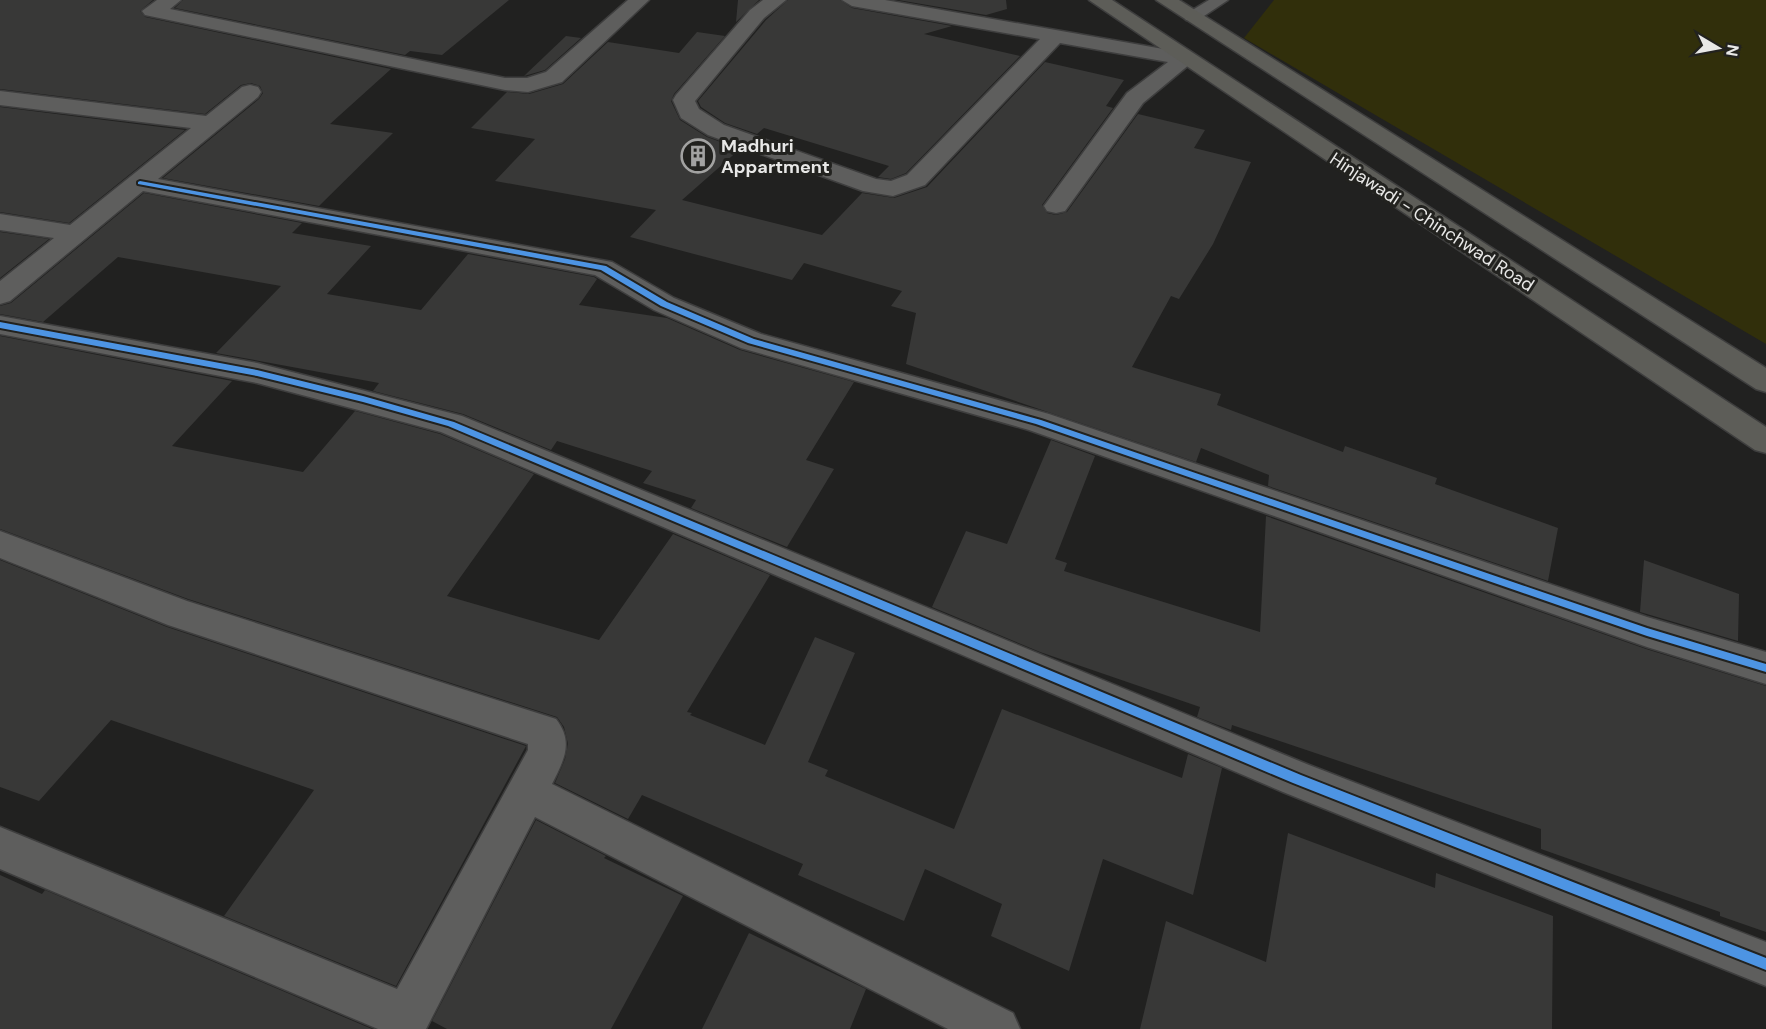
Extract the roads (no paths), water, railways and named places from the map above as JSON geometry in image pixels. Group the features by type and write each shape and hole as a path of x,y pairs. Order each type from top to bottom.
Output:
{"main road":[{"name":"Hinjawadi - Chinchwad Road","path":"1099,0 1766,442"},
{"path":"1166,0 1766,382"}],"street":[{"path":"171,0 152,11 505,84 528,85 554,77 639,0"},
{"path":"776,0 757,14 684,100 689,113 716,130 872,186 893,189 916,180 1054,36"},
{"path":"852,0 1186,59"},
{"path":"1056,206 1136,98 1186,59"},
{"path":"0,295 250,92"},
{"path":"0,98 213,124"},
{"path":"140,183 603,268 664,304 751,341 1038,422 1647,632 1766,668"},
{"path":"0,222 76,234"},
{"path":"0,325 257,373 363,399 451,424 1297,779 1766,964"},
{"path":"0,544 181,614 532,726 542,731 548,739 547,753 405,1023 0,848"},
{"path":"525,791 997,1029"}],"lane":[{"path":"1192,17 1220,0"}],"place":[{"name":"Madhuri Appartment","path":"698,156"}]}
